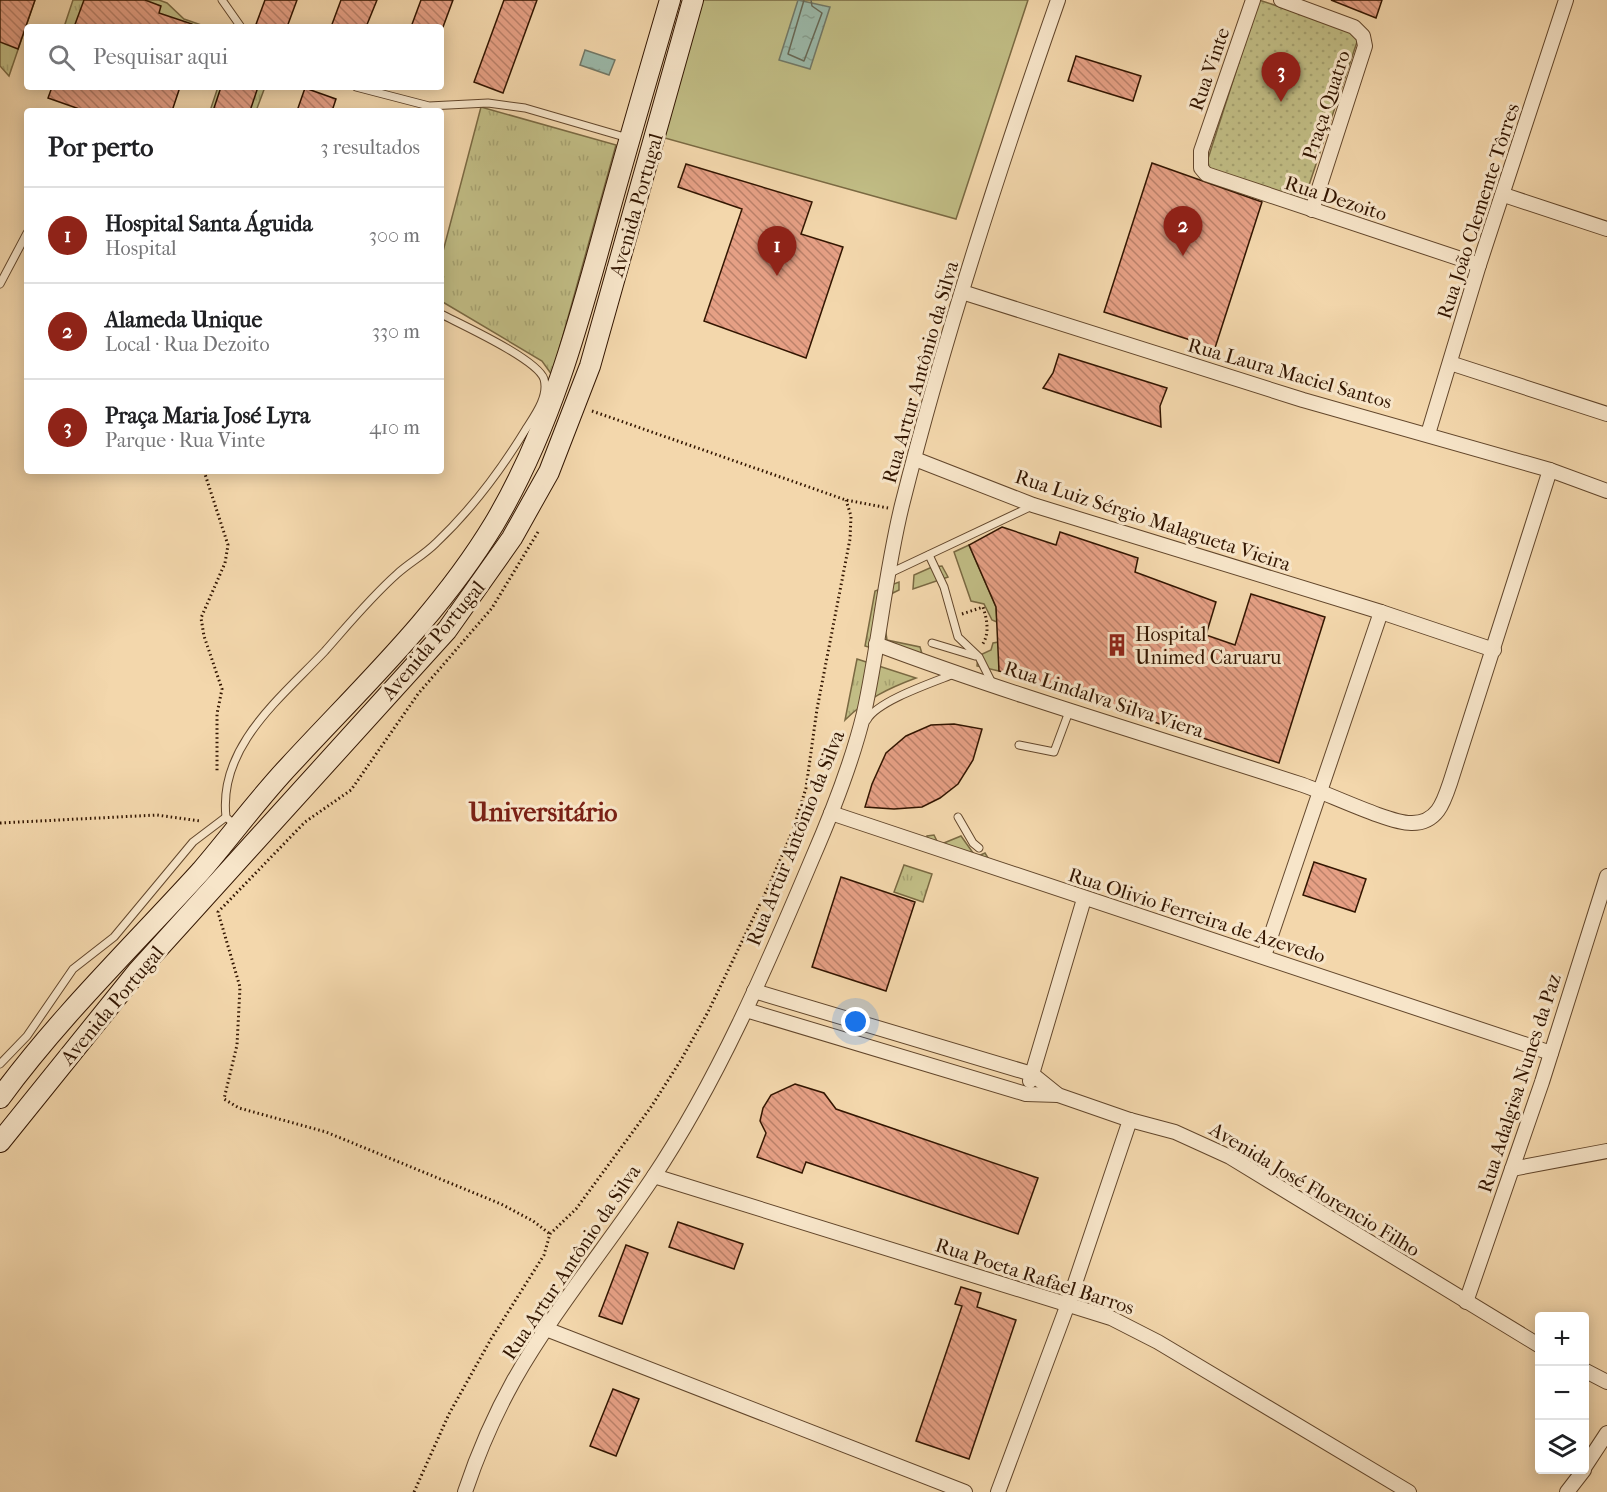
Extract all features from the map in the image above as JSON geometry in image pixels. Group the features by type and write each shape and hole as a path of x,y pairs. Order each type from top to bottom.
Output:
{"street":[{"name":"Avenida Portugal","path":"0,1098 59,1023 202,870 232,822 386,665 435,608 493,525 536,442 556,392 580,318 670,0"},
{"name":"Avenida Portugal","path":"0,1142 137,972 447,630 482,584 530,508 582,415 602,327 693,0"},
{"name":"Rua Artur Antônio da Silva","path":"468,1491 495,1414 546,1329 654,1176 746,1010 831,813 857,741 901,510 915,459 1002,158 1058,0"},
{"name":"Rua Vinte","path":"1201,151 1253,0"},
{"name":"Praça Quatro","path":"1281,0 1354,27 1363,36 1365,46 1312,210"},
{"name":"Rua João Clemente Tôrres","path":"1428,434 1479,265 1504,195 1566,0"},
{"name":"Rua Dezoito","path":"1201,151 1201,168 1206,174 1479,265"},
{"path":"1504,195 1607,229"},
{"name":"Rua Laura Maciel Santos","path":"962,292 1303,400 1550,470 1607,491"},
{"path":"1450,363 1607,414"},
{"name":"Rua Luiz Sérgio Malagueta Vieira","path":"915,459 1033,505 1381,612 1494,650"},
{"name":"Rua Lindalva Silva Viera","path":"876,644 956,674 992,683 1320,791 1400,822 1426,821 1437,813 1451,780 1550,470"},
{"path":"509,495 530,508"},
{"path":"1263,956 1381,612"},
{"name":"Rua Olivio Ferreira de Azevedo","path":"831,813 1551,1053"},
{"name":"Rua Adalgisa Nunes da Paz","path":"1466,1302 1551,1053 1607,876"},
{"path":"1026,1094 1084,899"},
{"name":"Avenida José Florencio Filho","path":"754,991 1032,1074 1058,1095"},
{"name":"Avenida José Florencio Filho","path":"746,1010 1026,1094 1058,1095 1130,1120 1175,1132 1230,1157 1535,1344"},
{"path":"998,1492 1068,1304 1130,1120"},
{"path":"1512,1169 1607,1151"},
{"name":"Rua Poeta Rafael Barros","path":"654,1176 1100,1314 1137,1329 1409,1492"},
{"path":"546,1329 965,1492"},
{"path":"1589,1373 1607,1382"},
{"path":"1589,1461 1607,1433"},
{"path":"1567,1492 1580,1474"}],"lane":[{"path":"222,0 239,24"},
{"path":"368,90 429,106 488,103 525,108 630,139"},
{"path":"0,284 24,239"},
{"path":"0,1064 27,1036 73,969 114,937 193,842 217,823 232,822 225,804 229,777 239,750 264,714 396,575 435,544 465,512 513,450 543,399 544,379 532,364 444,316"},
{"path":"888,574 1033,505"},
{"path":"929,555 944,587 958,637 979,657 992,683"},
{"path":"932,643 979,657"},
{"path":"857,741 870,715 905,695 956,674"},
{"path":"1019,745 1054,752 1070,709"},
{"path":"958,818 973,843 980,848"}],"path":[{"path":"582,415 594,411"},
{"path":"582,415 594,411 846,500 901,510"},
{"path":"205,474 228,545 225,563 201,618 204,636 222,689 218,714 217,783"},
{"path":"414,1492 449,1414 490,1339 544,1255 550,1234 583,1200 651,1107 681,1060 734,958 793,830 806,788 817,709 850,539 851,516 846,500"},
{"path":"540,527 492,608 418,694 351,790 305,822 218,912 240,987 237,1046 224,1099 239,1108 326,1132 501,1204 533,1221 550,1234"},
{"path":"952,620 972,609 983,607 987,637 984,643 979,647 964,644"},
{"path":"0,823 157,815 217,823"}],"green space":[{"path":"0,0 35,0 27,24 24,24 24,32 9,76 0,66"},
{"path":"73,0 159,0 167,3 184,19 198,24 65,24"},
{"path":"694,0 1028,0 956,219 654,135"},
{"path":"1259,0 1360,33 1303,203 1204,171"},
{"path":"217,90 264,90 257,108 211,108"},
{"path":"481,107 616,145 552,375 542,361 444,303 444,248"},
{"path":"969,545 996,607 997,622 992,620 984,604 971,601 954,552"},
{"path":"942,566 948,577 913,589 914,575 932,567"},
{"path":"899,582 899,590 881,599 887,640 920,647 925,664 865,646 875,591"},
{"path":"999,642 999,671 977,666 978,656 991,650 993,643"},
{"path":"857,659 916,678 878,695 845,720"},
{"path":"934,835 939,845 961,836 976,857 985,853 993,866 927,841 927,836"},
{"path":"904,865 932,874 923,902 894,892"}],"water":[{"path":"798,0 830,7 810,69 779,60"},
{"path":"585,50 615,60 609,75 580,65"}],"building":[{"path":"0,0 35,0 27,24 24,24 18,49 0,42"},
{"path":"84,0 145,0 161,6 159,13 192,24 75,24"},
{"path":"265,0 297,0 288,24 256,24"},
{"path":"341,0 377,0 367,24 332,24"},
{"path":"421,0 453,0 444,24 412,24"},
{"path":"504,0 537,0 503,93 474,82"},
{"path":"1331,0 1382,0 1376,18"},
{"path":"1076,56 1141,76 1133,101 1068,81"},
{"path":"51,90 179,90 173,108 76,108 48,98"},
{"path":"220,90 257,90 251,108 214,108"},
{"path":"304,90 336,99 333,108 298,108"},
{"path":"1152,163 1262,202 1215,348 1104,312"},
{"path":"686,164 812,202 801,234 843,247 806,358 704,321 742,209 678,187"},
{"path":"1059,354 1167,388 1160,406 1161,427 1043,388 1053,373"},
{"name":"Hospital Unimed Caruaru","path":"1002,527 1056,545 1060,532 1138,558 1135,572 1216,602 1206,635 1235,645 1251,594 1325,617 1279,763 999,671 996,607 969,545"},
{"path":"954,724 982,729 973,760 958,784 940,798 922,807 894,809 865,807 872,784 886,753 906,736 931,725"},
{"path":"1314,862 1366,879 1355,912 1303,895"},
{"path":"841,877 915,902 886,991 812,967"},
{"path":"795,1084 824,1093 836,1109 1038,1178 1018,1234 806,1162 802,1173 757,1157 766,1133 760,1121 763,1108 771,1095"},
{"path":"678,1222 743,1244 734,1269 669,1247"},
{"path":"626,1245 648,1253 622,1324 599,1316"},
{"path":"961,1287 981,1293 977,1307 1016,1320 969,1459 916,1441 962,1306 955,1304"},
{"path":"613,1389 639,1399 616,1456 590,1446"}],"place":[{"name":"Praça Maria José Lyra","path":"1281,102"},
{"name":"Alameda Unique","path":"1183,256"},
{"name":"Hospital Santa Águida","path":"777,276"},
{"name":"Hospital Unimed Caruaru","path":"1117,645"}],"district":[{"name":"Universitário","path":"543,812"}]}
